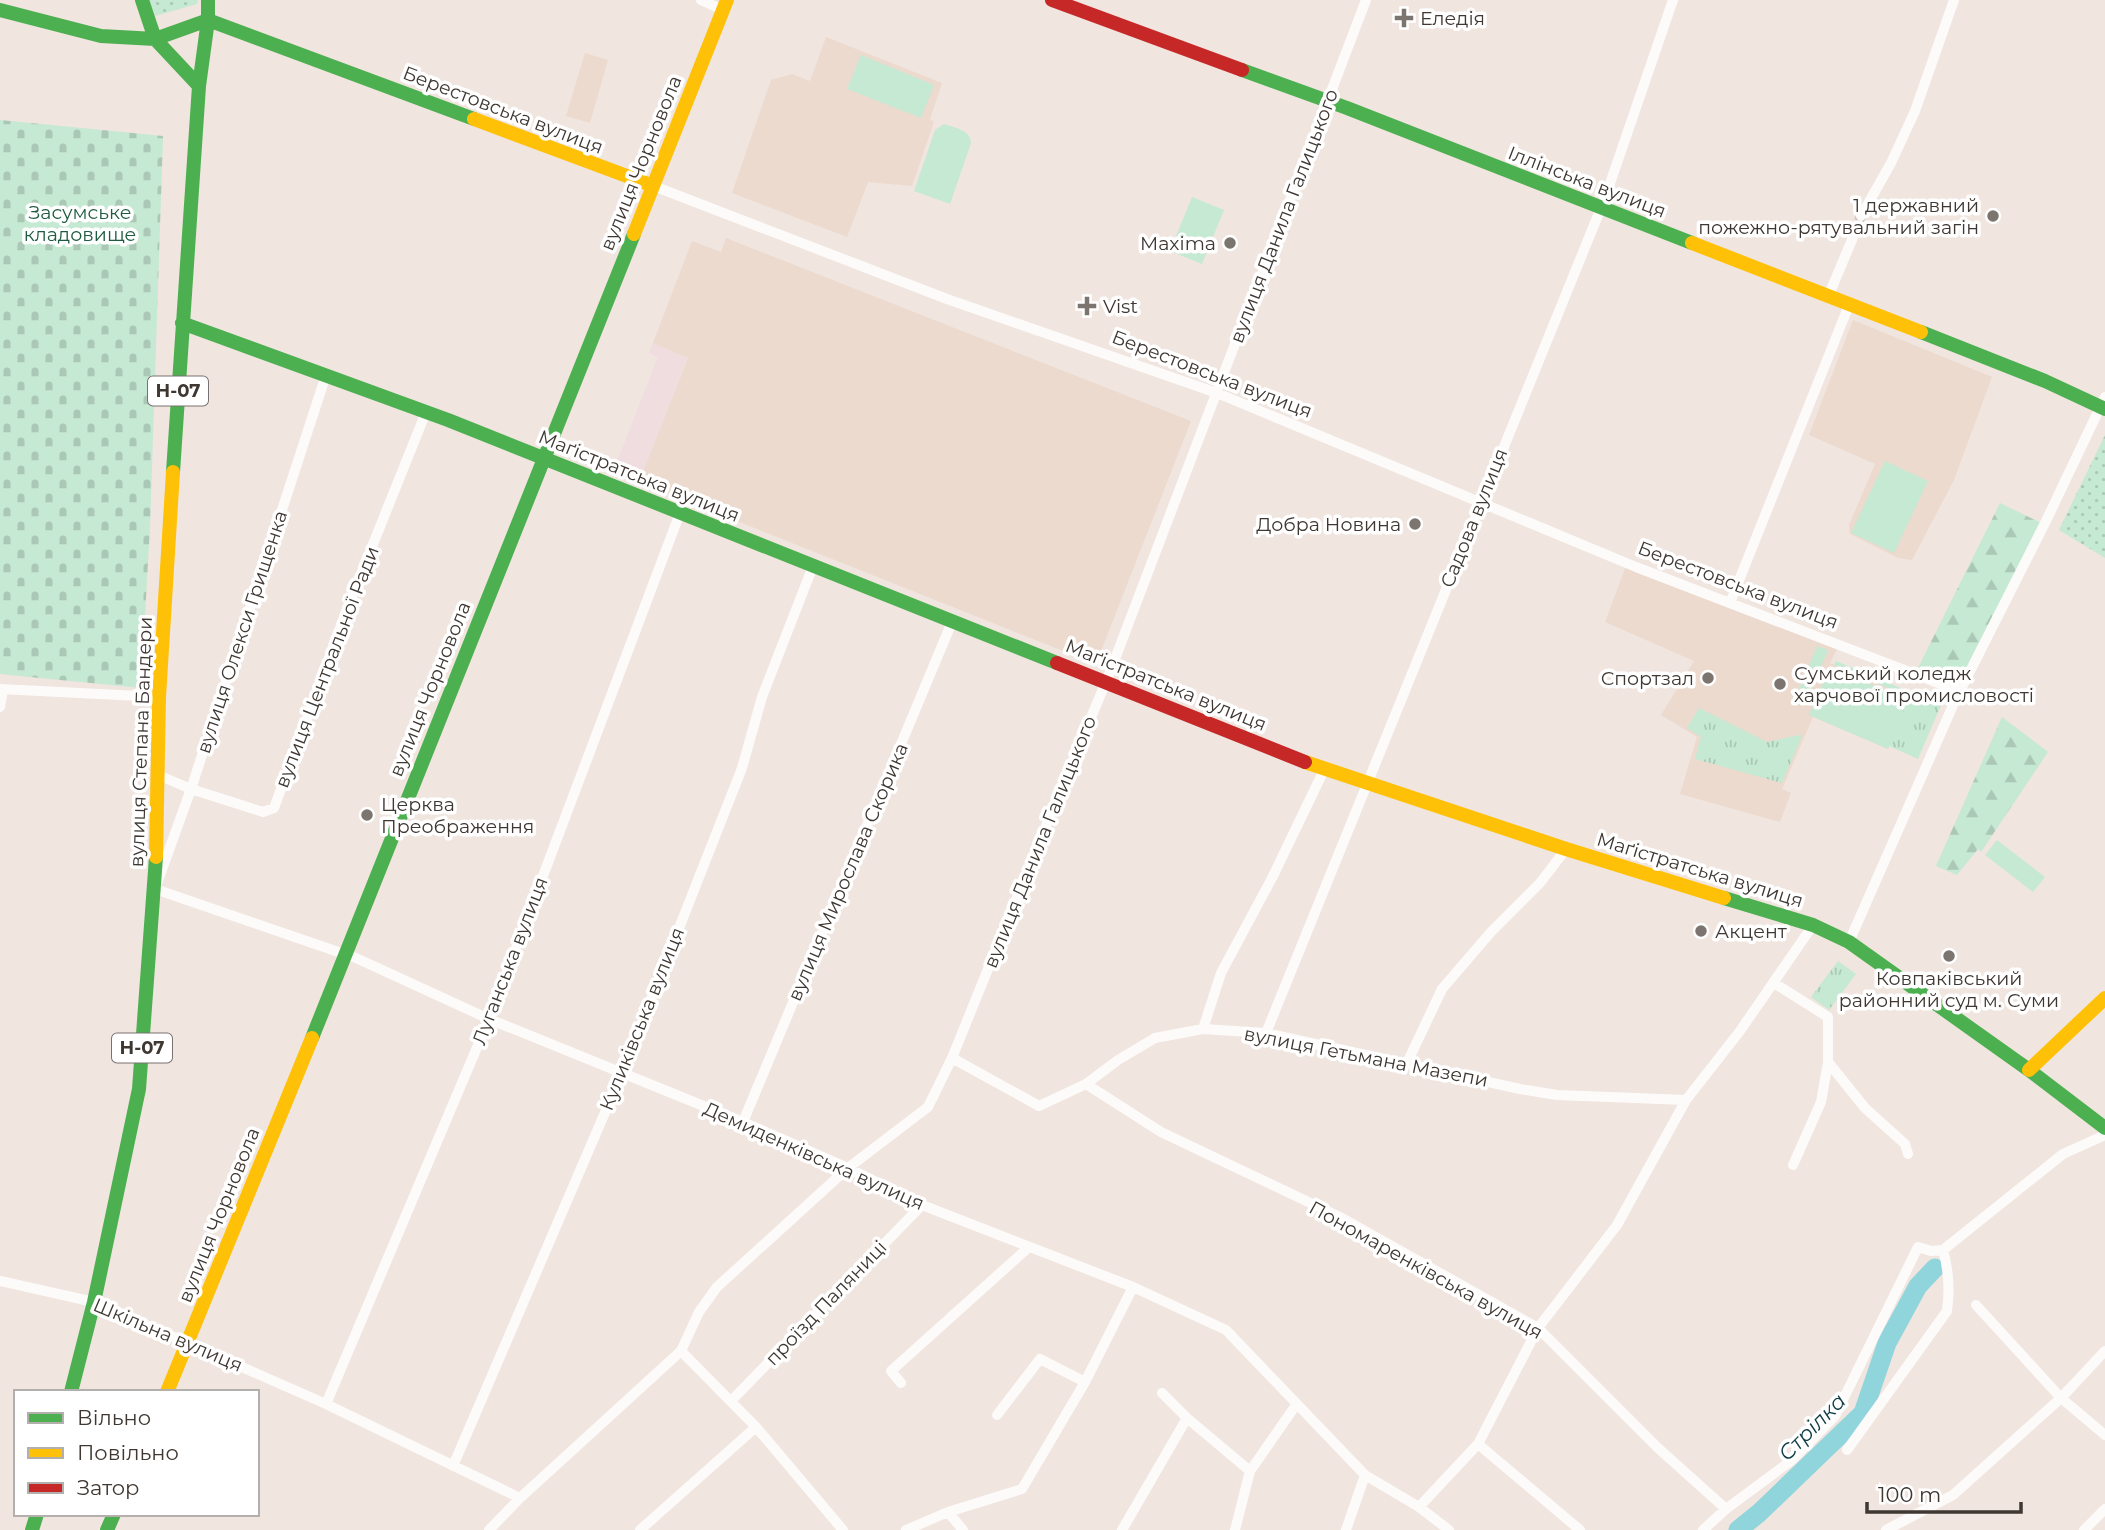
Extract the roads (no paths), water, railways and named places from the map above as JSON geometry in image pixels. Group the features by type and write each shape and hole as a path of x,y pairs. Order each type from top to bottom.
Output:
{"main road":[{"path":"142,0 155,39 199,86"},
{"name":"вулиця Степана Бандери","path":"72,1390 94,1302 139,1089 155,889 159,697 182,323 208,0"},
{"name":"Іллінська вулиця","path":"1061,1 1328,101 2104,404"},
{"name":"вулиця Чорновола","path":"168,1390 346,954 725,5"},
{"path":"4,7 101,36 155,39 208,20"},
{"name":"Берестовська вулиця","path":"208,20 651,186"},
{"name":"Маґістратська вулиця","path":"182,323 426,412 1107,681 1324,770 1566,849 1813,925 1849,942 2029,1070 2105,1128"},
{"path":"2029,1070 2105,998"}],"street":[{"path":"701,0 725,5"},
{"name":"вулиця Данила Галицького","path":"488,1530 681,1351 699,1312 717,1287 848,1168 928,1107 952,1058 1107,681 1366,0"},
{"name":"Садова вулиця","path":"1266,1033 1601,208 1673,0"},
{"path":"1861,216 1891,163 1915,111 1954,0"},
{"name":"Берестовська вулиця","path":"651,186 947,299 1217,393 1636,567 1959,691"},
{"path":"1828,297 1854,235"},
{"path":"1730,603 1849,306"},
{"name":"вулиця Олекси Грищенка","path":"155,889 191,789 326,375"},
{"path":"1849,942 1959,691 2104,404"},
{"name":"вулиця Центральної Ради","path":"158,775 191,789 263,812 274,808 347,609 426,412"},
{"name":"Луганська вулиця","path":"326,1404 489,1019 680,513"},
{"name":"Куликівська вулиця","path":"453,1466 622,1073 742,768 762,697 813,566"},
{"name":"вулиця Мирослава Скорика","path":"743,1122 952,622"},
{"path":"0,707 1,689 159,697"},
{"path":"1203,1028 1221,974 1272,878 1324,770"},
{"path":"1407,1063 1442,989 1490,932 1541,883 1566,849"},
{"name":"Демиденківська вулиця","path":"155,889 346,954 489,1019 743,1122 848,1168 922,1205 1133,1287 1226,1330 1365,1475 1419,1507 1449,1530"},
{"path":"1419,1507 1478,1444 1538,1328 1617,1225 1686,1100 1740,1031 1813,925"},
{"path":"1774,983 1828,1017 1828,1062 1821,1102 1793,1165"},
{"name":"вулиця Гетьмана Мазепи","path":"952,1058 1039,1106 1086,1084 1118,1060 1155,1038 1203,1028 1266,1033 1557,1095 1686,1100"},
{"path":"1828,1062 1866,1108 1905,1144 1908,1154"},
{"name":"Пономаренківська вулиця","path":"1086,1084 1161,1132 1342,1218 1538,1328 1658,1448 1726,1510"},
{"path":"1703,1530 1793,1460 1835,1416 1918,1247 1931,1251 1943,1250 2063,1154 2105,1135"},
{"name":"проїзд Паляниці","path":"731,1401 922,1205"},
{"path":"901,1383 891,1371 1029,1247"},
{"path":"1847,1450 1947,1311 1950,1293 1943,1250"},
{"name":"Шкільна вулиця","path":"0,1281 94,1302 326,1404 520,1498"},
{"path":"906,1530 948,1512 1022,1489 1085,1382 1133,1287"},
{"path":"1976,1305 2061,1398 2105,1435"},
{"path":"681,1351 756,1427 843,1530"},
{"path":"1886,1530 1952,1495 2061,1398 2105,1351"},
{"path":"997,1415 1040,1359 1085,1382"},
{"path":"1162,1393 1187,1418 1250,1471"},
{"path":"1235,1530 1250,1471 1296,1405"},
{"path":"1122,1530 1187,1418"},
{"path":"640,1530 756,1427"},
{"path":"1478,1444 1580,1530"},
{"path":"1346,1530 1365,1475"},
{"path":"2084,1530 2105,1509"},
{"path":"948,1512 963,1530"}],"waterway":[{"name":"Стрілка","path":"1738,1530 1863,1413 1887,1343 1918,1286 1935,1268"}],"tunnel":[{"path":"1854,235 1861,216"}],"place":[{"name":"Еледія","path":"1404,18"},
{"name":"1 державний пожежно-рятувальний загін","path":"1993,216"},
{"name":"Maxima","path":"1230,243"},
{"name":"Vist","path":"1087,306"},
{"name":"Добра Новина","path":"1415,524"},
{"name":"Спортзал","path":"1708,678"},
{"name":"Сумський коледж харчової промисловості","path":"1780,684"},
{"name":"Церква Преображення","path":"367,815"},
{"name":"Акцент","path":"1701,931"},
{"name":"Ковпаківський районний суд м. Суми","path":"1949,956"}],"park label":[{"name":"Засумське кладовище","path":"80,223"}]}
